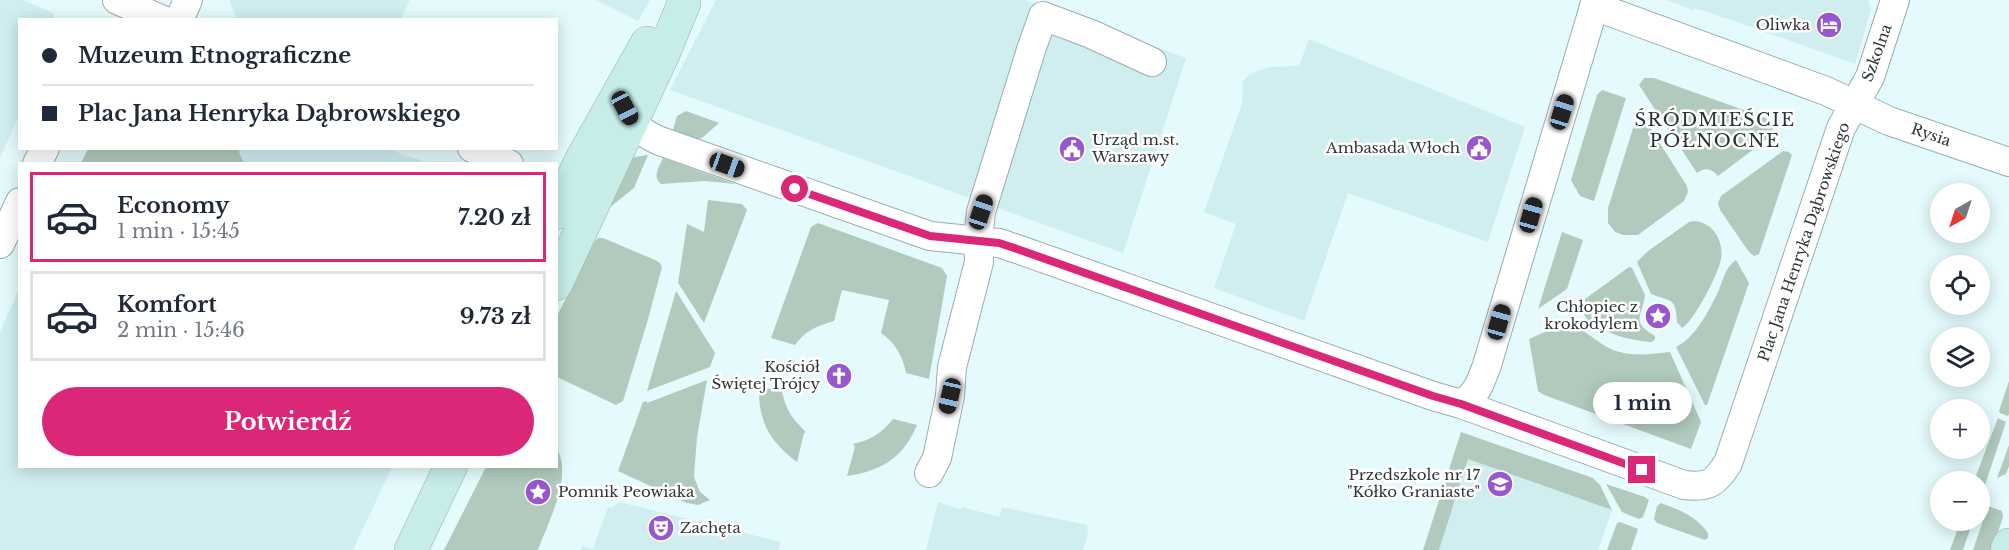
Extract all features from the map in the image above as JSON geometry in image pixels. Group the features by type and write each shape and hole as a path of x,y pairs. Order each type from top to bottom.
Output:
{"street":[{"path":"180,18 188,0"},
{"name":"Szkolna","path":"1855,105 1870,76 1895,0"},
{"path":"558,271 570,196 625,108 664,52 685,2"},
{"name":"Plac Jana Henryka Dąbrowskiego","path":"1595,3 1855,105 1841,128 1728,463 1710,484 1698,486 1684,484 1461,404 1470,399 1479,386 1487,365 1595,3"},
{"path":"929,473 936,458 950,396 952,367 979,262 978,240 981,212 1043,16 1091,34 1152,62"},
{"name":"Rysia","path":"1855,105 1889,121 2009,162"},
{"path":"625,108 644,134 660,141 930,236 999,243 1461,404"},
{"path":"477,150 504,162"},
{"path":"0,244 18,206"},
{"path":"411,550 450,468"},
{"path":"2007,550 2009,545"}],"shaded area":[{"path":"0,0 23,0 53,13 55,18 18,18 18,118 0,158"},
{"path":"229,0 410,0 401,18 236,18"},
{"path":"596,0 650,0 638,21"},
{"path":"716,0 1025,0 1186,58 1123,253 670,90"},
{"path":"1667,0 1869,0 1871,10 1855,64"},
{"path":"1309,39 1525,127 1488,242 1348,193 1304,321 1214,288 1236,224 1204,212 1242,104 1243,81 1250,74 1269,67 1299,66"},
{"path":"393,150 425,162 244,162 239,151"},
{"path":"18,291 18,468 392,468 353,550 0,550 0,332"},
{"name":"Przedszkole nr 17 \"Kółko Graniaste\"","path":"1468,458 1612,510 1598,550 1439,550"},
{"name":"Zachęta","path":"619,502 781,542 778,550 581,550 582,546 593,549 608,507 612,508"},
{"path":"938,502 961,510 962,507 999,517 1002,507 1087,525 1088,533 1083,550 926,550"}],"green space":[{"path":"1644,78 1654,78 1766,118 1773,129 1770,137 1718,176 1708,169 1697,173 1639,85"},
{"path":"1602,90 1626,98 1594,201 1580,196 1571,180 1597,95"},
{"path":"686,111 719,123 698,139 673,130 677,116"},
{"path":"1638,119 1647,123 1687,186 1688,192 1684,201 1638,235 1623,235 1615,232 1608,223 1608,208 1635,122"},
{"path":"88,150 240,150 244,162 82,162"},
{"path":"1783,151 1792,155 1759,254 1754,256 1720,210 1718,203 1721,196"},
{"path":"648,155 634,188 604,212 630,160"},
{"path":"663,158 735,184 705,181 661,184 657,175"},
{"path":"708,200 742,204 747,210 704,323 678,283 687,224 704,232"},
{"path":"1694,221 1707,225 1716,234 1721,246 1721,259 1705,296 1693,316 1682,328 1677,322 1675,308 1671,301 1651,294 1637,262 1648,251 1689,222"},
{"path":"818,223 942,268 947,276 929,379 906,373 898,350 881,333 889,300 842,290 834,321 812,330 795,345 771,338 811,227"},
{"path":"1562,232 1583,240 1567,289 1538,309"},
{"path":"603,238 655,260 662,267 623,401 616,405 558,377 558,314 595,241"},
{"path":"1736,260 1749,283 1707,405 1705,405 1676,347 1683,343 1701,323 1727,270"},
{"path":"1629,267 1632,268 1645,295 1640,322 1647,331 1655,336 1652,342 1634,340 1604,330 1588,320 1583,313 1585,299"},
{"path":"676,291 715,353 710,367 647,391"},
{"path":"1563,324 1583,331 1613,350 1627,354 1670,352 1701,422 1691,449 1538,391 1529,339"},
{"path":"707,380 697,437 694,477 700,492 710,500 698,505 687,503 618,471 643,402 647,401 647,403"},
{"path":"2009,381 2009,414 2008,416 1999,411"},
{"path":"759,386 782,392 791,414 806,432 797,462 779,446 767,429 761,410"},
{"path":"1998,418 2006,422 1990,471 1978,471 1982,459 1990,459 1990,439"},
{"path":"893,419 917,425 905,446 890,461 881,466 871,471 847,476 855,447 853,444 876,435"},
{"path":"1461,432 1593,478 1600,485 1612,510 1468,459 1439,550 1423,550"},
{"path":"2009,445 2009,466 2006,474 1997,478"},
{"path":"558,452 561,460 561,486 538,550 444,550 485,468 558,468"},
{"path":"1606,484 1649,500 1643,517 1639,519 1622,512"},
{"path":"1661,503 1693,518 1708,533 1708,538 1705,540 1657,523 1654,519 1657,506"},
{"path":"1990,507 2002,511 2003,517 1992,550 1973,550 1979,531 1990,531"},
{"path":"1617,523 1638,529 1631,550 1607,550"},
{"path":"1957,531 1970,531 1963,550 1950,550"}],"place":[{"name":"Oliwka","path":"1829,25"},
{"name":"Ambasada Włoch","path":"1479,148"},
{"name":"Urząd m.st. Warszawy","path":"1072,149"},
{"name":"Chłopiec z krokodylem","path":"1658,316"},
{"name":"Kościół Świętej Trójcy","path":"839,376"},
{"name":"Przedszkole nr 17 \"Kółko Graniaste\"","path":"1500,484"},
{"name":"Pomnik Peowiaka","path":"538,492"},
{"name":"Zachęta","path":"661,528"}],"district":[{"name":"ŚRÓDMIEŚCIE PÓŁNOCNE","path":"1715,130"}],"route":[{"path":"795,189 930,236 999,243 1449,402 1461,404 1642,470"}]}
